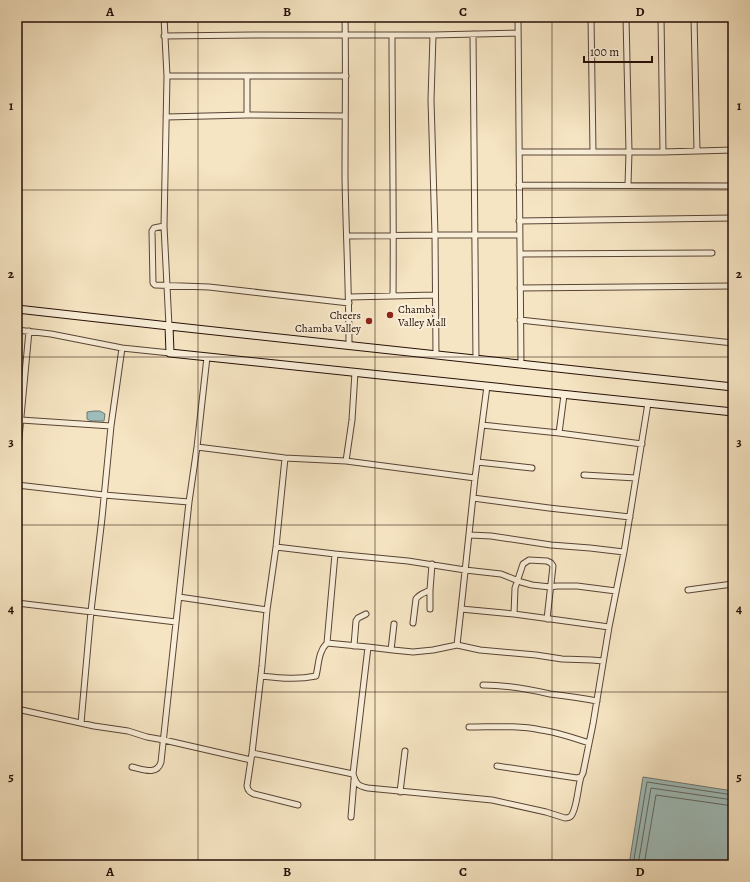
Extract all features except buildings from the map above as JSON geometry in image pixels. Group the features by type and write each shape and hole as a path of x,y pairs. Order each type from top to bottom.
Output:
{"main road":[{"path":"17,309 733,387"},
{"path":"169,326 170,353 733,412"}],"street":[{"path":"164,17 167,76 164,226 169,326"},
{"path":"345,17 345,116 349,346"},
{"path":"518,17 521,364"},
{"path":"591,17 593,152"},
{"path":"626,17 629,152 628,185"},
{"path":"661,17 663,152"},
{"path":"694,17 697,151"},
{"path":"164,36 433,35 518,33"},
{"path":"473,34 476,360"},
{"path":"392,35 394,236 393,296"},
{"path":"433,35 431,100 435,235 436,355"},
{"path":"167,76 346,76"},
{"path":"247,76 247,115"},
{"path":"166,116 345,116"},
{"path":"519,152 663,152 733,150"},
{"path":"519,185 733,186"},
{"path":"519,221 733,218"},
{"path":"164,226 154,228 152,231 153,282 155,285 216,288 349,300 393,296 435,295"},
{"path":"347,236 520,235"},
{"path":"520,254 712,253"},
{"path":"520,288 733,286"},
{"path":"520,320 733,343"},
{"path":"17,330 122,348 170,353"},
{"path":"17,459 29,331"},
{"path":"81,723 91,611 111,426 122,348"},
{"path":"132,767 154,771 159,768 161,762 189,502 207,357"},
{"path":"346,461 352,420 355,372"},
{"path":"457,645 475,478 487,386"},
{"path":"559,433 564,395"},
{"path":"354,777 357,784 368,788 492,800 546,812 565,818 571,815 576,804 578,786 583,773 597,701 609,627 630,517 648,403"},
{"path":"21,420 111,426"},
{"path":"482,426 559,433 642,444"},
{"path":"197,447 285,458 346,461 475,478"},
{"path":"285,458 252,753 246,786 249,792 254,794 298,805"},
{"path":"477,462 532,468"},
{"path":"584,475 636,478"},
{"path":"17,485 104,495 189,502"},
{"path":"473,498 630,517"},
{"path":"470,535 491,536 551,545 624,552"},
{"path":"276,547 408,561 501,574 532,585 550,587 577,586 616,591"},
{"path":"261,676 290,679 316,676 320,653 322,648 327,643 335,554"},
{"path":"514,614 517,580 523,564 529,560 547,561 553,566 547,619"},
{"path":"430,609 432,564"},
{"path":"688,590 733,584"},
{"path":"413,623 416,599 418,596 430,590"},
{"path":"179,597 267,610"},
{"path":"17,603 176,622"},
{"path":"461,609 514,614 609,627"},
{"path":"354,646 356,621 358,618 366,614"},
{"path":"391,650 394,624"},
{"path":"327,643 413,652 457,645 480,650 562,659 603,661"},
{"path":"351,817 368,647"},
{"path":"483,685 518,688 597,701"},
{"path":"17,708 251,760"},
{"path":"469,727 519,727 561,734 589,743"},
{"path":"400,792 405,751"},
{"path":"252,753 354,777"},
{"path":"497,766 577,778 581,777"}],"water":[{"path":"100,411 105,414 104,421 91,421 87,419 87,412"},
{"path":"643,777 733,791 733,865 629,865"}],"place":[{"name":"Chamba Valley Mall","path":"390,315"},
{"name":"Cheers Chamba Valley","path":"369,321"}]}
